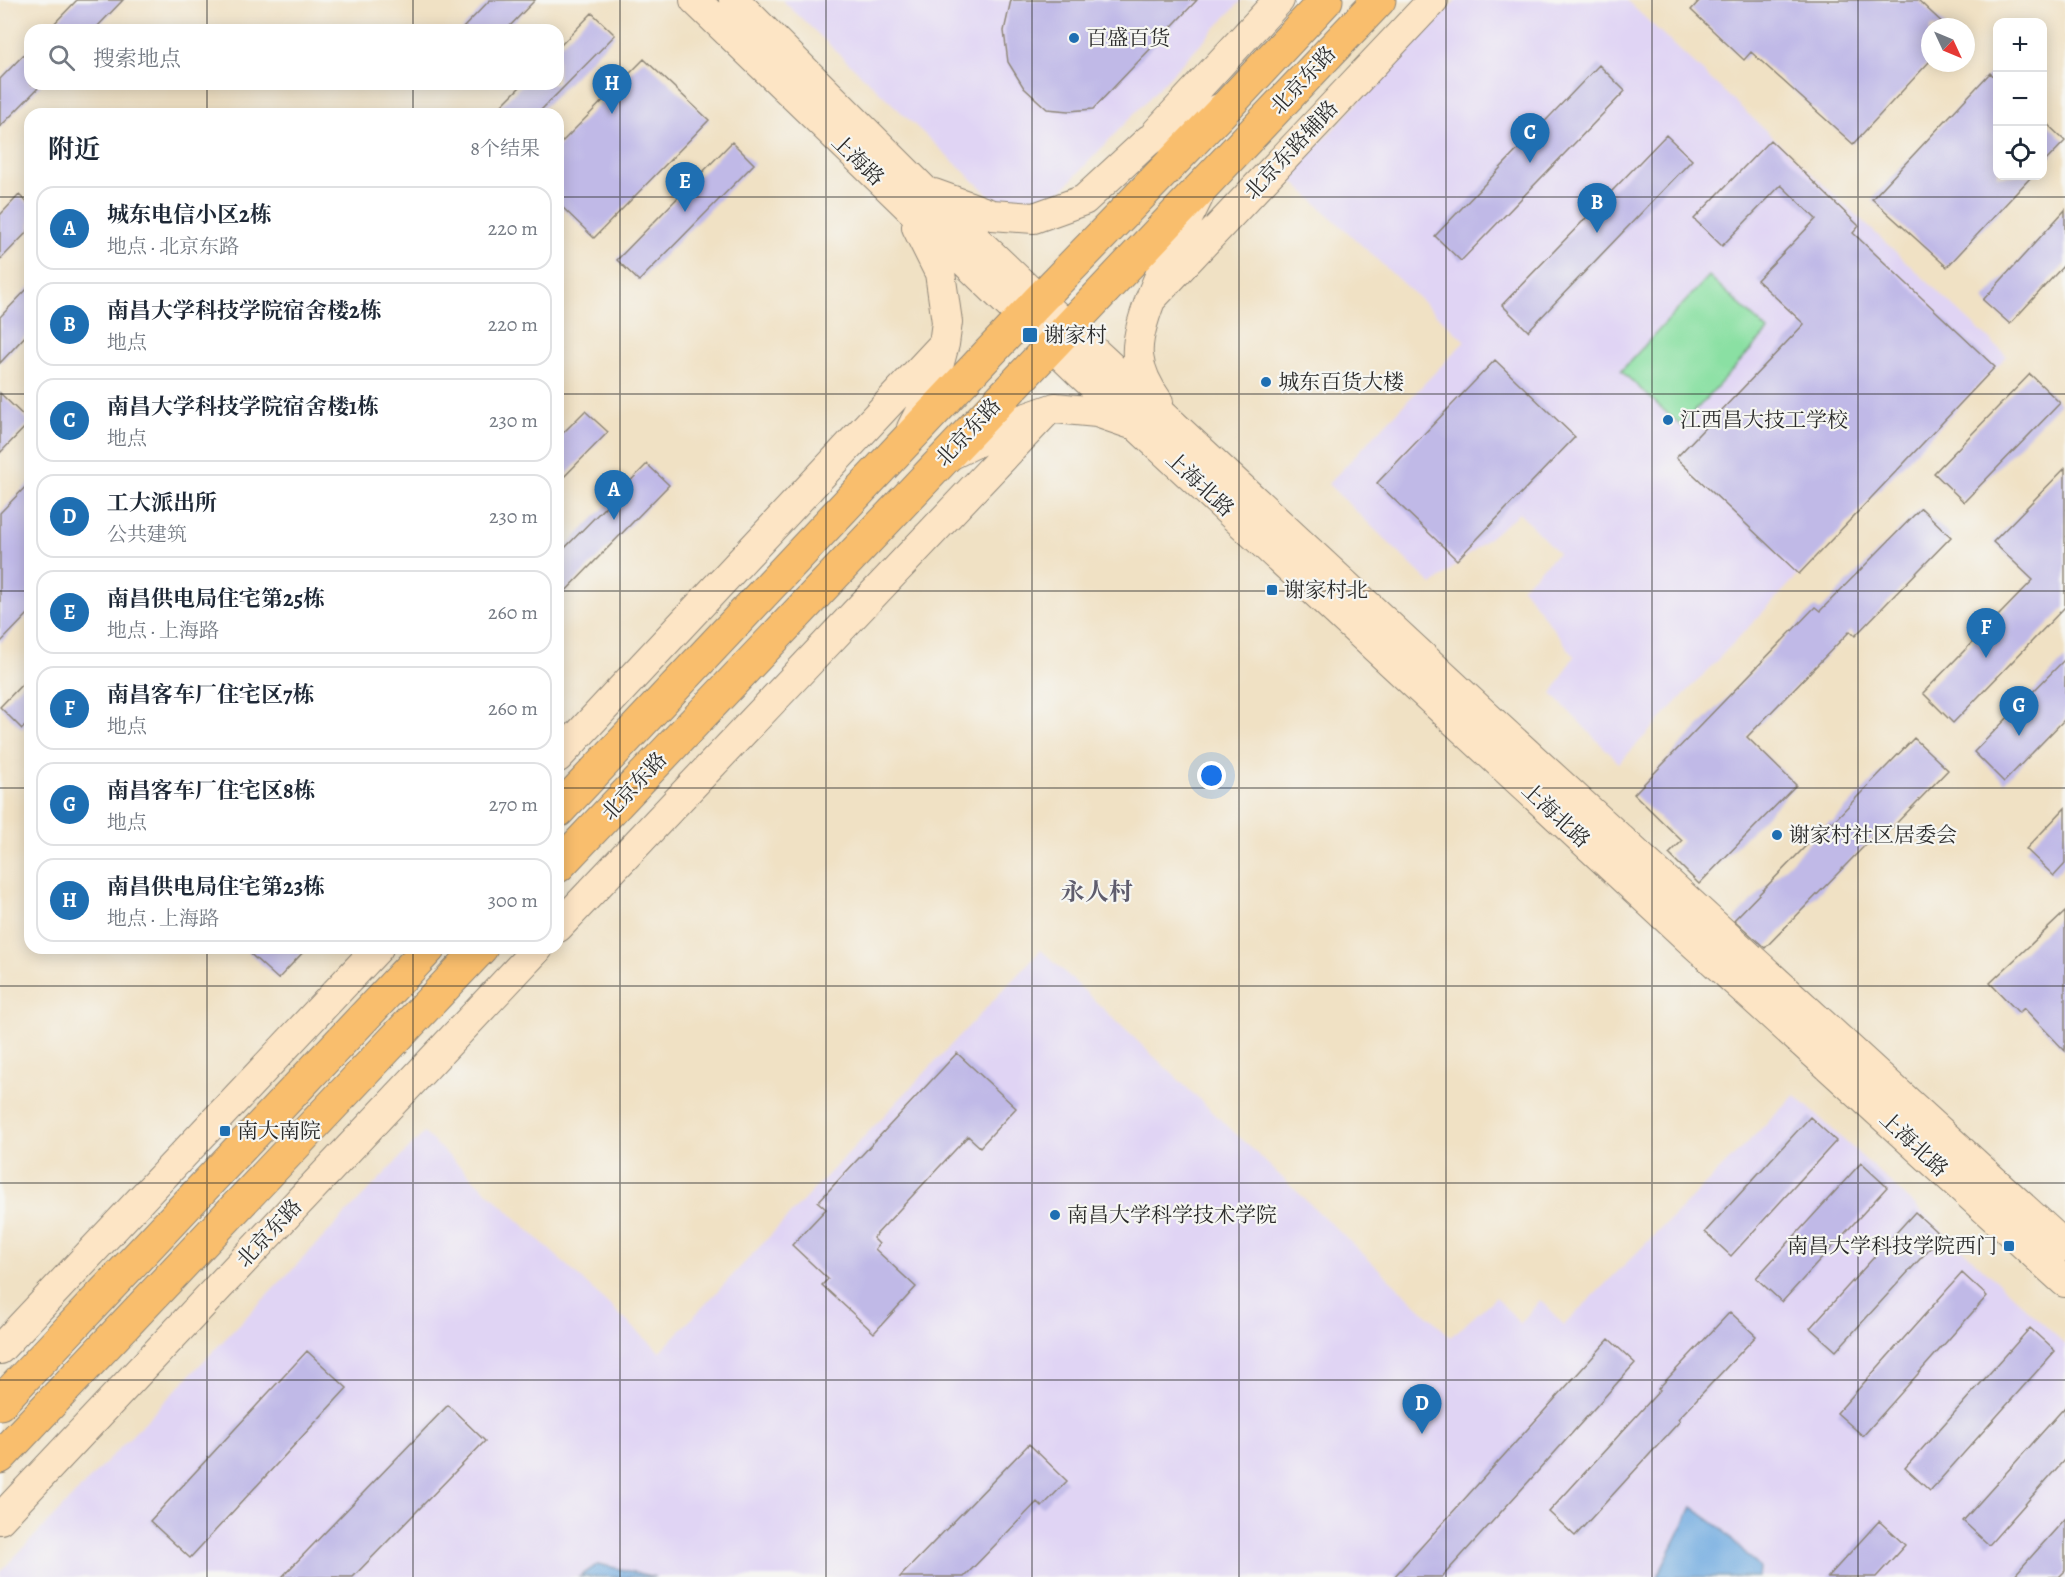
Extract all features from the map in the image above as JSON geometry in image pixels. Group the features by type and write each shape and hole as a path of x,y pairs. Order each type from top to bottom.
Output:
{"main road":[{"name":"上海路","path":"695,0 916,199 1060,337"},
{"name":"上海路","path":"734,0 916,199"},
{"path":"902,447 932,389 944,344 947,322 940,273 916,199 992,215 1034,218 1084,200 1149,140 1280,0"},
{"name":"北京东路","path":"564,805 1326,0"},
{"name":"北京东路","path":"564,860 1379,0"},
{"name":"北京东路辅路","path":"1150,300 1433,0"},
{"path":"1149,140 1227,106"},
{"path":"1175,427 1145,383 1138,356 1139,338 1150,300 1204,185"},
{"name":"上海北路","path":"1060,337 1138,426 1689,939 2065,1282"},
{"name":"上海北路","path":"1060,337 1175,427 1496,725 2065,1246"},
{"path":"564,751 944,344"},
{"path":"944,458 1021,420 1054,408 1097,412 1138,426"},
{"name":"北京东路","path":"564,921 1046,412"},
{"path":"0,1349 372,954"},
{"path":"0,1403 423,954"},
{"name":"北京东路","path":"0,1457 474,954"},
{"name":"北京东路","path":"0,1519 532,954"}],"shaded area":[{"path":"782,0 1242,0 1058,194 1019,205 991,197"},
{"name":"江西昌大技工学校","path":"1456,0 1626,0 2007,356 1619,763 1552,694 1574,656 1522,587 1558,553 1519,513 1432,585 1328,484 1465,341 1288,177"},
{"name":"南昌大学科学技术学院","path":"1041,950 1451,1337 1496,1297 1520,1324 1540,1300 1564,1325 1795,1095 2065,1344 2065,1577 0,1577 0,1572 424,1133 660,1352"}],"green space":[{"path":"1709,276 1768,331 1681,426 1621,371"}],"water":[{"path":"1692,1507 1722,1529 1760,1568 1759,1577 1657,1577"},
{"path":"598,1564 655,1577 579,1577"}],"building":[{"path":"77,0 123,0 100,24 54,24"},
{"path":"490,0 535,0 512,24 467,24"},
{"path":"1011,0 1197,0 1093,109 1069,111 1047,109 1024,88 1008,62 1004,31"},
{"path":"1700,0 1918,0 1937,18 1921,18 1921,71 1853,144 1751,52 1744,60 1691,10"},
{"path":"592,13 615,35 564,87 564,42"},
{"path":"24,54 24,90 36,90 0,127 0,79"},
{"path":"644,59 709,120 594,238 564,209 564,140"},
{"path":"1599,65 1625,91 1461,261 1435,236"},
{"path":"1990,73 1993,76 1993,180 2028,180 1947,267 1872,199"},
{"path":"517,90 561,90 543,108 499,108"},
{"path":"2047,124 2065,141 2047,160"},
{"path":"1666,135 1692,160 1528,331 1502,305"},
{"path":"1770,140 1859,226 1853,233 1995,367 1799,574 1676,458 1804,324 1757,280 1816,219 1781,185 1722,246 1694,219"},
{"path":"732,142 754,164 639,281 617,260"},
{"path":"19,195 24,200 24,235 0,260 0,215"},
{"path":"2065,210 2065,264 2010,324 1983,300"},
{"path":"24,292 24,337 0,363 0,317"},
{"path":"1495,360 1575,437 1457,560 1377,483"},
{"path":"2030,374 2060,403 1964,502 1934,473"},
{"path":"0,393 24,416 24,428 0,453"},
{"path":"585,411 608,432 564,477 564,432"},
{"path":"647,464 669,485 564,593 564,549"},
{"path":"2065,468 2065,607 1953,723 1923,693 2033,580 1993,542"},
{"path":"24,488 24,618 0,643 0,513"},
{"path":"1921,508 1951,537 1855,636 1850,631 1747,737 1796,785 1699,884 1669,854 1682,841 1634,794 1815,607 1820,611"},
{"path":"2065,659 2065,719 2004,782 1974,752"},
{"path":"24,682 24,727 22,729 0,707"},
{"path":"1914,738 1948,770 1884,836 1879,831 1765,948 1734,920"},
{"path":"2065,808 2065,864 2054,876 2026,849"},
{"path":"2065,912 2065,1051 2024,1008 2019,1013 1990,983"},
{"path":"251,954 301,954 278,979"},
{"path":"957,1053 1016,1108 980,1147 968,1136 873,1238 879,1244 875,1249 916,1287 874,1333 822,1285 828,1279 792,1245 826,1209 818,1202"},
{"path":"1810,1117 1836,1141 1731,1256 1705,1232"},
{"path":"1861,1163 1887,1187 1782,1302 1756,1278"},
{"path":"1915,1212 1941,1236 1836,1351 1810,1328"},
{"path":"1962,1273 1987,1296 1863,1436 1837,1413"},
{"path":"1730,1312 1756,1336 1678,1419 1680,1421 1575,1536 1549,1512"},
{"path":"2030,1328 2055,1351 1930,1491 1905,1468"},
{"path":"1609,1339 1635,1363 1530,1480 1442,1577 1394,1577"},
{"path":"307,1351 347,1388 190,1558 150,1521"},
{"path":"448,1405 485,1441 353,1577 282,1577"},
{"path":"2065,1407 2065,1459 1989,1545 1963,1521"},
{"path":"1029,1444 1067,1481 1042,1507 1037,1502 964,1577 900,1577"},
{"path":"2065,1519 2065,1571 2059,1577 2013,1577"},
{"path":"1879,1521 1905,1545 1876,1577 1828,1577"}],"place":[{"name":"百盛百货","path":"1074,38"},
{"name":"南昌供电局住宅第23栋","path":"612,114"},
{"name":"南昌大学科技学院宿舍楼1栋","path":"1530,163"},
{"name":"南昌供电局住宅第25栋","path":"685,212"},
{"name":"南昌大学科技学院宿舍楼2栋","path":"1597,233"},
{"name":"谢家村","path":"1030,335"},
{"name":"城东百货大楼","path":"1266,382"},
{"name":"江西昌大技工学校","path":"1668,420"},
{"name":"城东电信小区2栋","path":"614,520"},
{"name":"谢家村北","path":"1272,590"},
{"name":"南昌客车厂住宅区7栋","path":"1986,658"},
{"name":"南昌客车厂住宅区8栋","path":"2019,736"},
{"name":"谢家村社区居委会","path":"1777,835"},
{"name":"南大南院","path":"225,1131"},
{"name":"南昌大学科学技术学院","path":"1055,1215"},
{"name":"南昌大学科技学院西门","path":"2009,1246"},
{"name":"工大派出所","path":"1422,1434"}],"district":[{"name":"永人村","path":"1097,892"}]}
